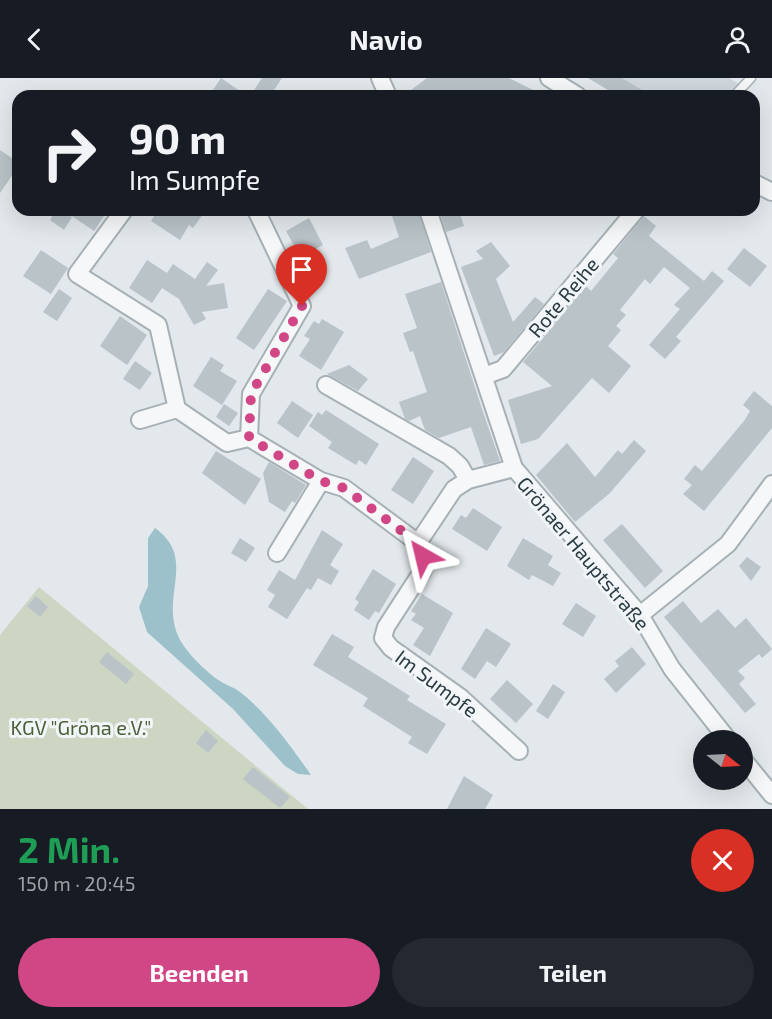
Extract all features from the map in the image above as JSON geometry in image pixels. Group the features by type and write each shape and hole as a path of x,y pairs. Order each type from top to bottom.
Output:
{"street":[{"path":"549,78 568,90"},
{"path":"120,216 77,274 158,325 177,409 227,443 249,438 321,481 344,488 418,543 454,489 468,480 514,468"},
{"path":"249,438 251,394 302,306 259,216"},
{"name":"Grönaer Hauptstraße","path":"430,216 514,468 639,615 672,669 720,730"},
{"name":"Rote Reihe","path":"484,376 503,369 631,216"},
{"path":"326,385 449,456 460,466 468,480"},
{"path":"140,420 177,409"},
{"path":"277,553 321,481"},
{"path":"639,615 728,544 772,484"},
{"name":"Im Sumpfe","path":"418,543 423,570 386,627 383,638 391,648 460,697 519,751"},
{"path":"753,772 772,795"}],"lane":[{"path":"740,90 751,78"}],"shaded area":[{"path":"621,78 729,78 740,85 735,90 615,90"}],"green space":[{"name":"KGV \"Gröna e.V.\"","path":"39,587 308,809 0,809 0,635"}],"water":[{"path":"155,528 168,540 174,552 176,579 174,622 182,643 209,672 220,681 238,690 270,720 311,775 298,774 285,766 233,709 147,632 139,607 148,586 148,538"}],"building":[{"path":"221,78 238,90 213,90"},
{"path":"262,78 282,78 274,90 254,90"},
{"path":"427,78 509,78 533,90 411,90"},
{"path":"588,78 622,78 642,90 608,90"},
{"path":"0,150 12,158 12,176 0,193"},
{"path":"52,216 72,217 64,230 50,220"},
{"path":"72,216 104,216 94,231"},
{"path":"154,216 202,216 193,228 189,225 180,240 151,221"},
{"path":"392,216 420,216 431,252 359,279 345,248 367,240 371,249 399,237"},
{"path":"441,216 461,216 464,226 446,232"},
{"path":"644,216 656,226 649,236 704,281 712,271 724,281 676,337 681,341 665,359 649,345 680,309 674,305 690,288 664,267 650,284 645,279 620,310 626,315 616,326 621,330 608,346 631,366 609,393 592,378 538,439 521,444 508,400 552,386 523,362 586,286 591,291 618,258 613,254"},
{"path":"309,218 323,245 308,253 304,247 297,251 286,231"},
{"path":"491,242 510,266 496,279 513,322 535,297 544,304 504,352 494,356 461,267 483,259 476,251"},
{"path":"744,248 767,266 750,287 727,269"},
{"path":"41,250 68,268 51,294 23,276"},
{"path":"147,260 167,273 173,264 195,279 207,262 218,270 206,286 224,283 228,308 202,312 206,319 194,325 179,299 162,288 152,303 129,288"},
{"path":"441,282 500,461 484,465 471,427 439,438 425,430 420,416 409,421 405,419 399,402 427,392 413,351 410,352 403,333 417,328 405,294"},
{"path":"59,289 72,298 57,321 43,312"},
{"path":"268,289 287,301 254,350 236,338"},
{"path":"120,316 147,335 127,365 100,346"},
{"path":"322,319 344,332 321,370 299,356 310,339 304,336 314,321 319,324"},
{"path":"211,357 224,365 220,371 237,381 222,405 193,386"},
{"path":"135,361 152,373 140,390 123,379"},
{"path":"349,365 368,379 358,391 327,374"},
{"path":"754,391 772,406 772,428 704,511 683,494 692,485 684,479 695,465 702,471 744,421 750,411 743,405"},
{"path":"292,401 313,415 298,438 277,423"},
{"path":"224,404 238,413 229,426 216,417"},
{"path":"326,410 379,444 366,465 359,460 356,465 328,448 332,442 309,426 318,412 322,415"},
{"path":"634,440 646,451 610,493 575,522 536,475 567,443 595,477 618,450 622,454"},
{"path":"216,451 261,479 245,505 202,473"},
{"path":"413,457 434,471 413,504 391,490"},
{"path":"269,462 306,485 295,503 292,501 285,512 269,502 263,473"},
{"path":"473,508 502,527 487,551 452,529 461,515 466,518"},
{"path":"622,524 663,571 645,588 603,540"},
{"path":"322,530 343,544 330,565 339,571 331,585 318,578 311,590 307,588 287,619 268,607 275,595 267,590 279,570 295,580"},
{"path":"240,538 255,548 246,562 231,553"},
{"path":"523,538 553,556 548,565 561,573 553,586 532,575 529,580 507,566"},
{"path":"747,557 761,567 751,581 739,566"},
{"path":"373,569 396,584 379,613 375,611 369,620 354,610 359,602 355,599"},
{"path":"422,594 453,613 430,656 413,645 424,628 411,620 416,614 411,611"},
{"path":"36,596 48,607 40,617 27,606"},
{"path":"683,601 701,623 718,609 735,628 746,618 772,649 762,658 759,654 738,671 745,678 739,684 756,704 745,713 664,617"},
{"path":"576,603 596,616 583,637 562,624"},
{"path":"486,628 511,644 496,667 487,661 475,679 461,669"},
{"path":"332,634 354,647 348,657 410,696 407,700 446,724 427,754 408,743 412,737 363,706 368,698 313,665"},
{"path":"632,647 646,664 616,693 604,679 619,666 615,661"},
{"path":"107,652 134,674 126,684 99,662"},
{"path":"507,680 533,704 516,723 490,699"},
{"path":"553,684 565,692 548,719 536,711"},
{"path":"206,730 218,741 208,753 196,743"},
{"path":"253,767 290,797 280,808 243,779"},
{"path":"464,776 493,795 485,809 447,809"}],"route":[{"path":"302,306 251,394 249,438 321,481 344,488 418,543 423,556"}]}
